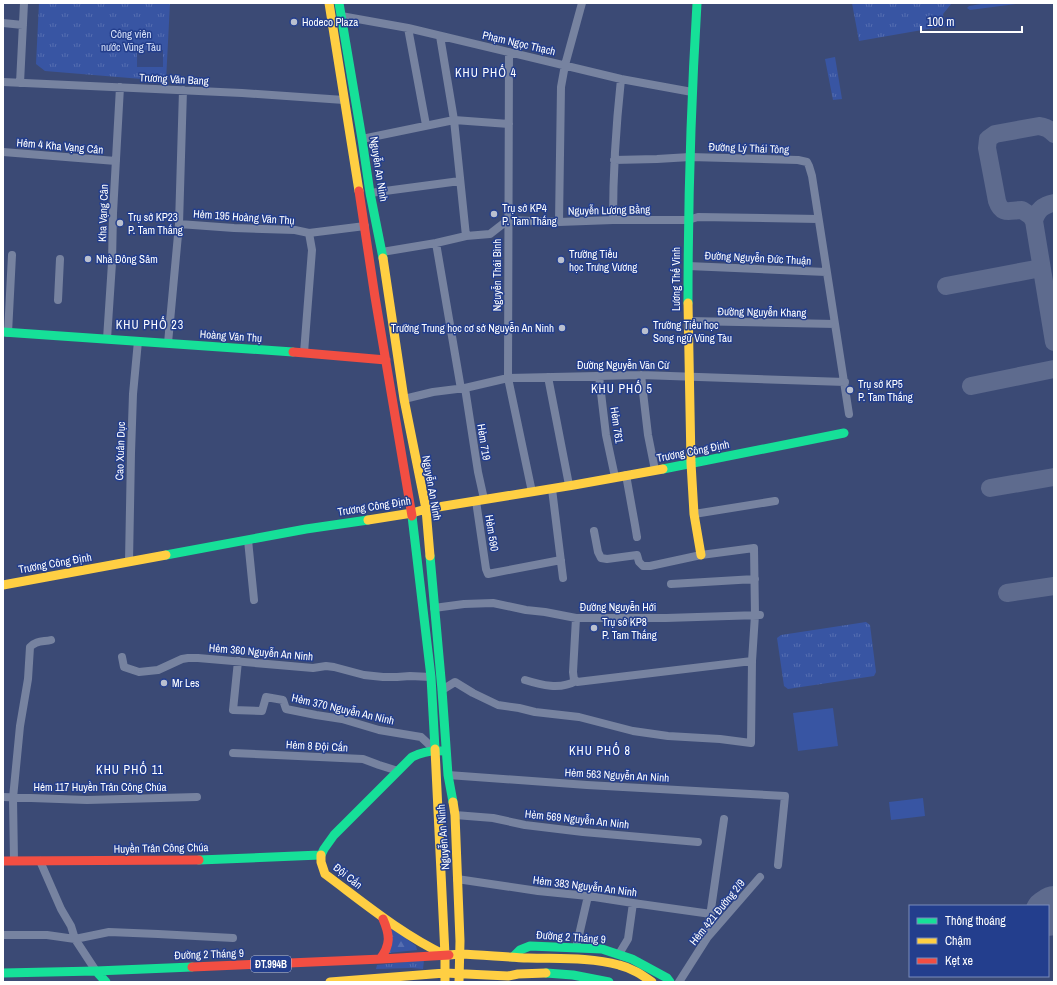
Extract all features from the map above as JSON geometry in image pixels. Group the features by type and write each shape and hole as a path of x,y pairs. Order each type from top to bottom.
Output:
{"main road":[{"name":"Nguyễn An Ninh","path":"329,3 375,297 412,513 431,677 436,750 445,978"},
{"name":"Nguyễn An Ninh","path":"339,3 370,193 382,252 404,399 426,509 448,775 455,816 460,941 459,978"},
{"name":"Lương Thế Vinh","path":"697,3 692,92 688,220 688,321 691,463 694,514 702,555"},
{"name":"Hoàng Văn Thụ","path":"5,332 386,360"},
{"name":"Trương Công Định","path":"3,584 306,529 412,513 426,509 552,489 844,433"},
{"path":"320,855 324,846 334,835 412,757 423,752 436,750 446,751"},
{"name":"Đội Cấn","path":"320,855 320,865 325,874 382,918 415,940 445,955"},
{"name":"Huyền Trân Công Chúa","path":"3,861 200,860 320,855"},
{"path":"380,959 385,953 389,943 389,934 382,918"},
{"name":"Đường 2 Tháng 9","path":"513,957 520,950 530,946 602,950 632,959 667,978 670,982"},
{"name":"Đường 2 Tháng 9","path":"3,973 96,971 380,959 460,954 598,961 620,965 637,972 652,982"},
{"path":"511,977 513,957"},
{"path":"96,971 106,982"},
{"path":"330,982 511,977 540,973 595,978 609,982"},
{"path":"511,977 523,982"}],"street":[{"path":"20,83 24,3"},
{"path":"559,222 561,87 565,65 582,3"},
{"name":"Phạm Ngọc Thạch","path":"342,16 408,28 621,79 692,92"},
{"path":"3,23 23,25"},
{"path":"408,28 426,125"},
{"path":"440,36 454,120 466,236"},
{"name":"Nguyễn Thái Bình","path":"509,52 508,378 532,492"},
{"path":"613,220 614,160 621,79"},
{"name":"Trương Văn Bang","path":"3,82 242,93 344,100"},
{"name":"Kha Vạng Cân","path":"107,339 120,87"},
{"path":"168,343 178,224 183,90"},
{"path":"362,139 454,120 508,124"},
{"name":"Hẻm 4 Kha Vạng Cân","path":"3,152 116,161"},
{"name":"Đường Lý Thái Tông","path":"614,160 690,157 798,160 807,162 812,176 818,219"},
{"path":"370,193 460,181"},
{"name":"Nguyễn Lương Bằng","path":"508,220 559,222 688,220 698,217 818,219"},
{"path":"818,219 849,414"},
{"path":"382,252 436,243 466,236 490,234 508,220"},
{"name":"Hẻm 195 Hoàng Văn Thụ","path":"178,224 295,230 309,233 365,226"},
{"name":"Hẻm 195 Hoàng Văn Thụ","path":"304,353 312,250 309,233"},
{"name":"Hẻm 719","path":"436,243 478,472 480,500"},
{"path":"5,332 12,255"},
{"path":"58,300 60,259"},
{"name":"Đường Nguyễn Đức Thuận","path":"688,266 826,272"},
{"name":"Đường Nguyễn Khang","path":"688,321 835,324"},
{"name":"Cao Xuân Dục","path":"129,562 133,394 138,341"},
{"path":"642,375 648,434 655,470"},
{"name":"Đường Nguyễn Văn Cừ","path":"404,399 433,392 463,389 508,378 642,375 845,382"},
{"name":"Hẻm 761","path":"599,376 606,435 615,477"},
{"path":"548,377 569,485"},
{"path":"626,475 637,537"},
{"path":"552,489 563,578"},
{"name":"Hẻm 590","path":"480,500 486,569 488,573 491,574 561,560"},
{"path":"694,514 775,501"},
{"path":"442,690 455,682 485,699 498,704 535,712 579,717 633,731 668,736 720,739 751,743 752,661 758,615 754,579 754,548 702,555 650,566 643,566 640,564 637,555 603,558 599,556 594,531"},
{"path":"248,540 254,600"},
{"path":"672,584 754,579"},
{"name":"Đường Nguyễn Hới","path":"434,608 464,604 493,603 576,618 666,618 758,615"},
{"path":"576,618 573,672 574,680 576,681"},
{"path":"14,861 13,798 20,726 28,679 30,647 32,644 37,642 51,640"},
{"name":"Hẻm 360 Nguyễn An Ninh","path":"122,657 124,667 139,672 158,670 182,659 188,658 313,668 326,666 364,675 383,677 431,677"},
{"name":"Hẻm 370 Nguyễn An Ninh","path":"238,661 233,710 262,711 266,697 283,700 286,709 342,719 379,730 421,737 436,750"},
{"path":"525,680 539,685 550,686 570,684 576,681 752,661"},
{"name":"Hẻm 8 Đội Cấn","path":"233,753 363,759 398,771"},
{"name":"Hẻm 563 Nguyễn An Ninh","path":"448,775 587,785 785,796 778,865"},
{"name":"Hẻm 117 Huyền Trân Công Chúa","path":"3,798 87,800 197,797"},
{"name":"Hẻm 569 Nguyễn An Ninh","path":"455,816 493,818 525,826 698,842"},
{"path":"707,938 724,819"},
{"path":"40,861 61,909 71,926 75,939 96,971"},
{"name":"Hẻm 421 Đường 2/9","path":"679,982 707,938 760,877"},
{"name":"Hẻm 383 Nguyễn An Ninh","path":"457,879 711,914"},
{"path":"576,948 588,896"},
{"path":"619,954 628,939 633,903"},
{"path":"3,935 47,935 75,939 109,932 233,938"}],"green space":[{"name":"Công viên nước Vũng Tàu","path":"39,3 170,3 166,81 45,71 36,64"},
{"path":"852,3 952,3 943,14 945,26 859,41"},
{"path":"987,3 1023,3 970,10 967,8 969,6"},
{"path":"835,57 842,99 833,100 825,59"},
{"path":"866,622 870,625 876,672 874,676 788,689 784,686 777,638 781,635"},
{"path":"833,708 838,746 798,751 793,713"},
{"path":"923,798 925,816 891,820 889,802"},
{"path":"390,926 416,946 417,950 388,953"},
{"path":"424,960 423,969 376,969 377,965"}],"shaded area":[{"path":"137,50 163,50 163,67 137,67"}],"taxiway":[{"path":"1054,134 1048,128 1039,126 995,134 988,139 987,148 999,206 1001,209 1007,211 1022,210 1031,216 1034,221 1054,342"},
{"path":"1034,221 1041,209 1054,203"},
{"path":"946,286 1041,268"},
{"path":"971,386 1054,369"},
{"path":"990,488 1054,477"},
{"path":"1007,593 1054,586"}],"runway":[{"path":"1049,912 1054,909"}],"traffic: fast":[{"path":"339,3 370,193 383,258"},
{"path":"688,303 690,153 697,3"},
{"path":"3,332 293,352"},
{"path":"663,469 844,433"},
{"path":"412,516 431,677 435,749"},
{"path":"166,555 306,529 368,520"},
{"path":"430,556 448,775 453,802"},
{"path":"321,855 334,835 412,757 428,752 444,751"},
{"path":"199,860 320,855"},
{"path":"513,957 520,950 530,946 602,949 632,959 667,978 670,982"},
{"path":"3,973 192,967"},
{"path":"96,971 106,982"},
{"path":"546,973 573,975 609,982"}],"traffic: slow":[{"path":"329,3 359,191"},
{"path":"383,258 404,399 426,509 430,556"},
{"path":"688,303 691,463 694,514 701,555"},
{"path":"368,520 663,469"},
{"path":"3,585 166,555"},
{"path":"435,749 445,982"},
{"path":"453,802 455,815 460,941 459,982"},
{"path":"321,855 321,862 325,874 398,928 445,955"},
{"path":"449,955 460,954 519,958 574,959 608,962 628,968 641,974 652,982"},
{"path":"330,982 445,973 508,976 518,974 546,973"}],"traffic: jam":[{"path":"359,191 375,297 412,516"},
{"path":"293,352 386,360"},
{"path":"3,861 199,860"},
{"path":"380,959 388,944 388,935 383,919"},
{"path":"192,967 449,955"}],"place":[{"name":"Hodeco Plaza","path":"294,22"},
{"name":"Trụ sở KP4 P. Tam Thắng","path":"494,214"},
{"name":"Trụ sở KP23 P. Tam Thắng","path":"120,223"},
{"name":"Nhà Đông Sâm","path":"88,259"},
{"name":"Trường Tiểu học Trưng Vương","path":"561,260"},
{"name":"Trường Trung học cơ sở Nguyễn An Ninh","path":"562,328"},
{"name":"Trường Tiểu học Song ngữ Vũng Tàu","path":"645,331"},
{"name":"Trụ sở KP5 P. Tam Thắng","path":"850,390"},
{"name":"Trụ sở KP8 P. Tam Thắng","path":"594,628"},
{"name":"Mr Les","path":"164,683"}],"district":[{"name":"KHU PHỐ 4","path":"486,73"},
{"name":"KHU PHỐ 23","path":"150,325"},
{"name":"KHU PHỐ 5","path":"622,389"},
{"name":"KHU PHỐ 8","path":"600,751"},
{"name":"KHU PHỐ 11","path":"130,770"}]}
